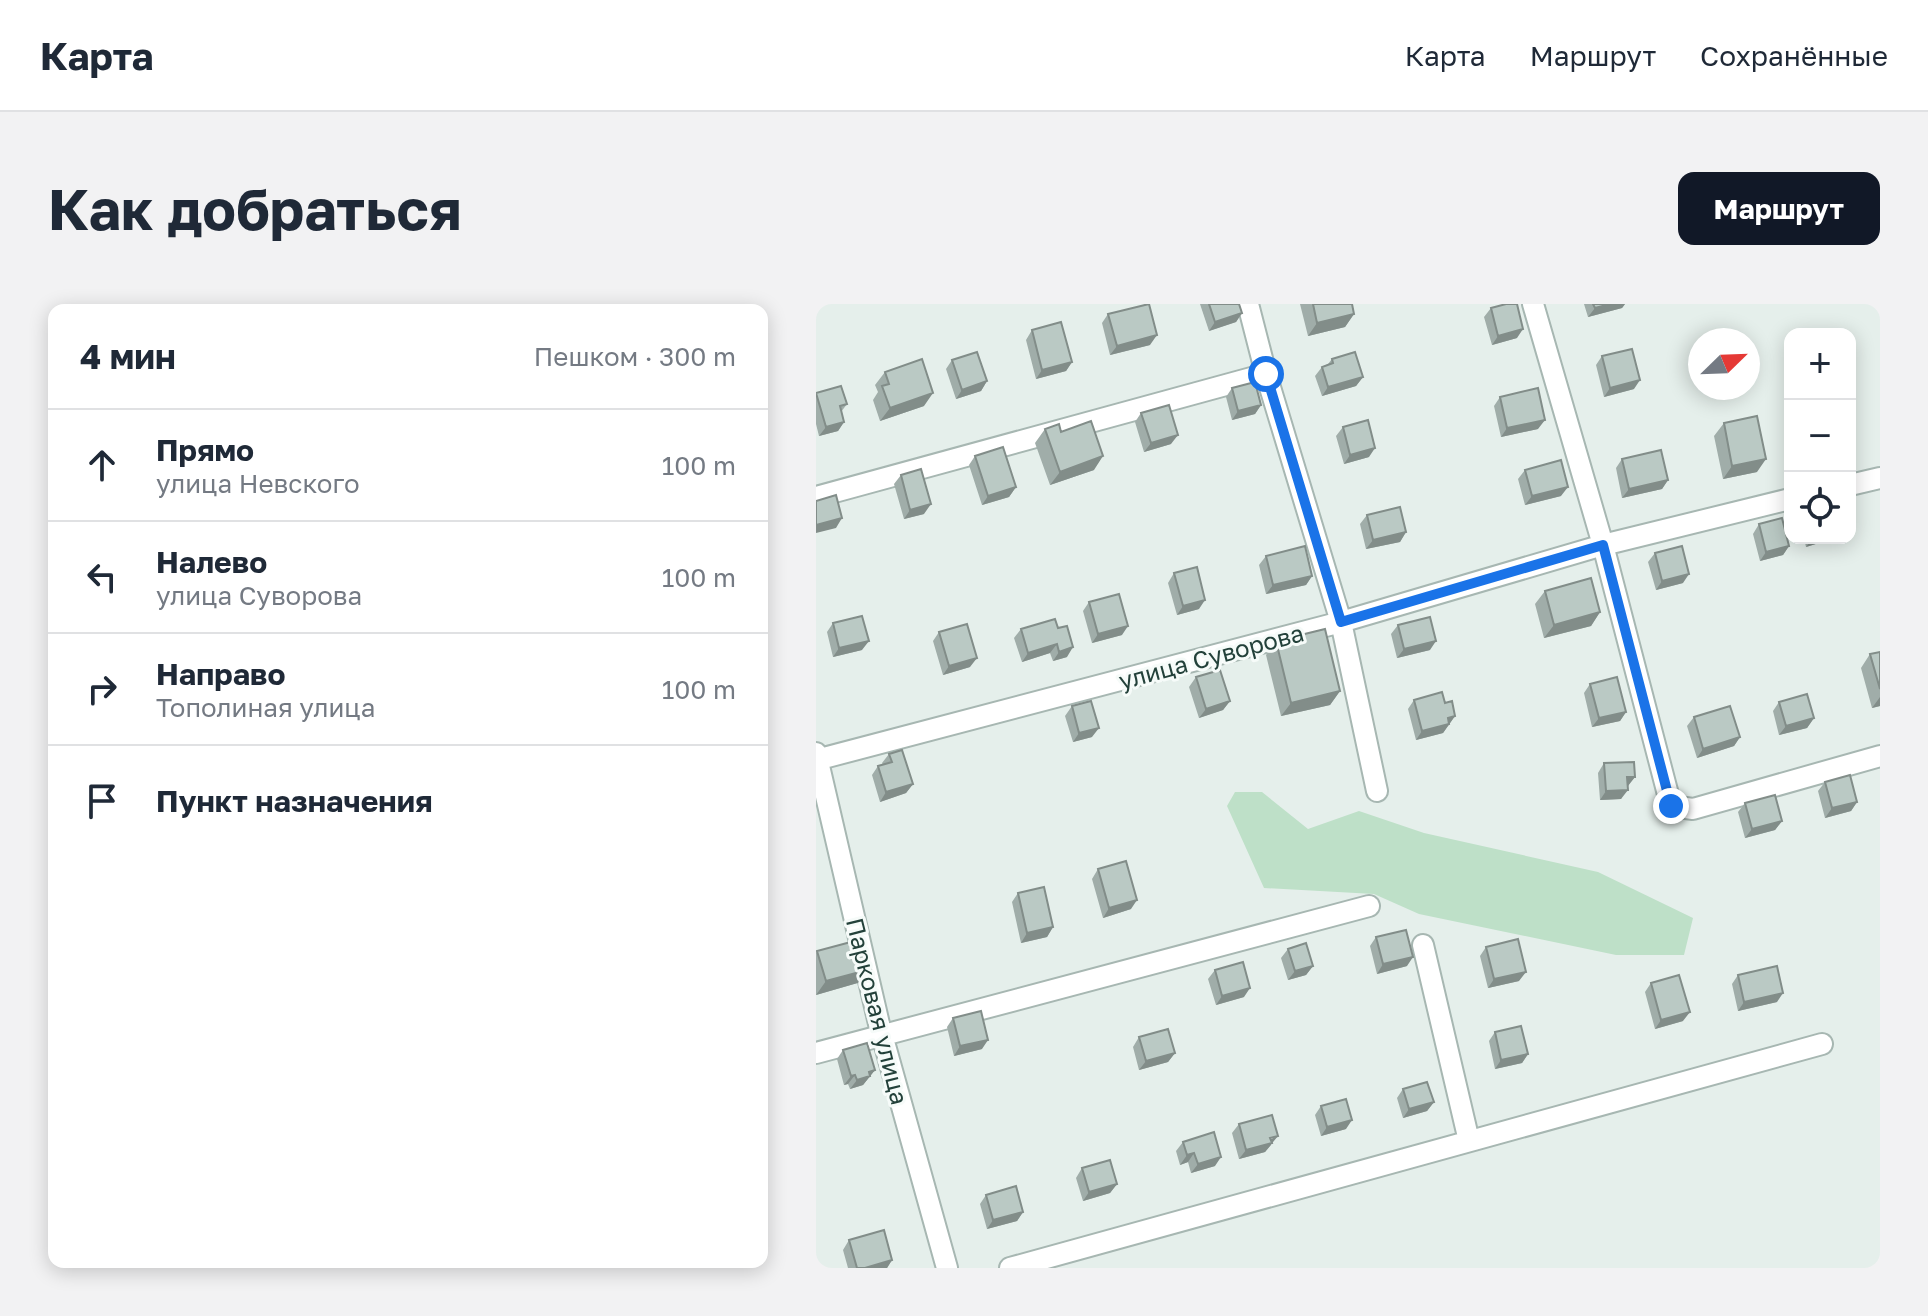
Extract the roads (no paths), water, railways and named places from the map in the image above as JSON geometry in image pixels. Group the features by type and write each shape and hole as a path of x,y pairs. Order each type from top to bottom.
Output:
{"street":[{"path":"1248,304 1341,622 1377,791"},
{"path":"1533,304 1603,545 1671,806 1693,809 1880,756"},
{"path":"816,497 1266,374"},
{"path":"1856,484 1880,478"},
{"name":"улица Суворова","path":"817,758 1341,622 1603,545 1784,500"},
{"name":"Парковая улица","path":"817,758 882,1035 947,1268"},
{"path":"816,1053 1369,906"},
{"path":"1423,945 1469,1141"},
{"path":"1010,1268 1822,1044"}]}
